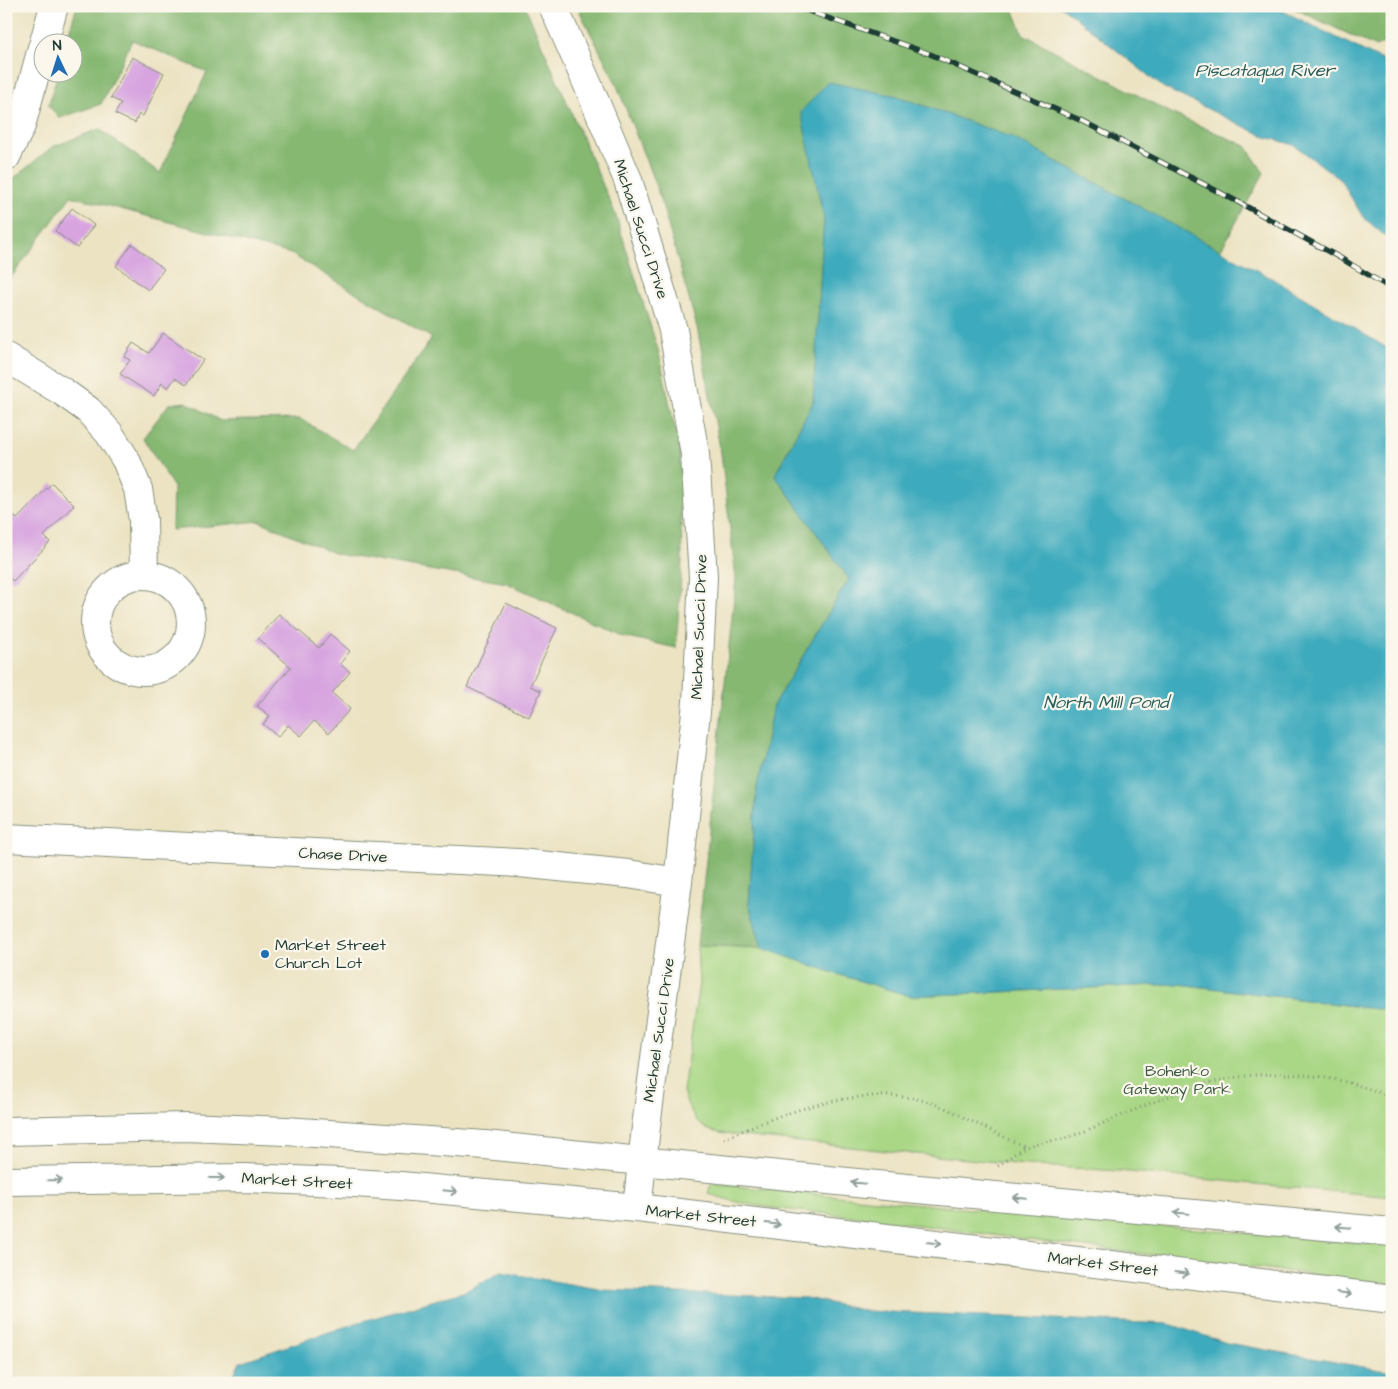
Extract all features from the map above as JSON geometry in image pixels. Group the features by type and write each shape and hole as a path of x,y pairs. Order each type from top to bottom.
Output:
{"main road":[{"path":"47,32 54,6"},
{"name":"Michael Succi Drive","path":"553,6 628,180 673,330 695,454 703,577 697,702 678,882 646,1127 638,1208"},
{"path":"8,151 21,126 33,82"},
{"path":"6,357 63,392 88,410 109,433 126,460 138,489 143,520 144,575"},
{"name":"Chase Drive","path":"6,838 519,863 628,874 678,882"},
{"path":"6,1131 185,1127 286,1131 485,1145 896,1187 1392,1232"},
{"name":"Market Street","path":"6,1181 245,1178 401,1186 638,1208 1392,1299"}],"path":[{"path":"998,1166 1026,1147 1066,1138 1174,1095 1202,1085 1232,1078 1285,1074 1323,1078 1352,1084 1392,1098"},
{"path":"724,1139 752,1125 787,1113 823,1104 883,1095 905,1096 927,1101 1026,1147"}],"green space":[{"path":"77,6 525,6 615,213 659,353 680,452 682,561 676,648 623,636 507,583 336,554 259,521 172,530 173,486 143,438 169,404 186,402 221,421 300,419 353,450 432,338 291,254 71,196 10,279 6,279 6,190 13,179 52,147 99,129 160,173 207,72 132,40 101,104 60,118 48,106 55,82 82,82 82,32 69,32"},
{"path":"577,6 1012,6 1023,34 1173,114 1246,146 1264,173 1220,251 1013,138 897,96 828,83 802,112 824,219 813,402 775,475 849,579 773,706 757,787 749,904 762,948 697,945 736,579 721,453 697,327 660,197 616,83"},
{"path":"1289,6 1392,6 1392,38 1376,47"},
{"name":"Bohenko Gateway Park","path":"697,945 762,948 837,974 910,996 1179,984 1392,1011 1392,1197 1118,1171 1025,1165 751,1137 706,1129 690,1109 683,1091 699,983"},
{"path":"711,1184 1067,1218 1392,1246 1392,1284 1045,1242 859,1217 771,1208 737,1202 708,1194"}],"water":[{"name":"Piscataqua River","path":"1061,6 1273,6 1392,65 1392,242 1363,217 1340,179 1294,145 1266,137 1164,88"},
{"name":"North Mill Pond","path":"828,82 897,96 1013,138 1273,279 1392,351 1392,1011 1179,984 910,996 837,974 762,948 749,904 757,787 773,706 849,579 775,475 813,402 824,219 801,112"},
{"path":"501,1272 604,1290 806,1298 866,1311 1169,1324 1227,1343 1392,1372 1392,1383 230,1383 240,1362 353,1324 466,1291"}],"building":[{"path":"132,57 164,73 143,116 139,114 135,123 115,114 121,103 111,98"},
{"path":"72,208 94,225 77,248 55,231"},
{"path":"132,244 164,269 148,290 116,266"},
{"path":"163,333 203,360 186,385 175,378 168,388 162,383 154,396 120,374 130,360 124,357 133,343 149,353"},
{"path":"52,483 74,505 44,536 50,542 13,581 6,575 6,508 17,519"},
{"path":"506,603 557,628 530,686 541,691 529,717 467,687"},
{"path":"279,614 319,648 330,634 350,651 340,664 350,672 332,693 350,709 329,733 314,721 301,736 288,725 278,737 263,724 270,716 257,706 291,667 258,639"}],"railway":[{"path":"794,6 930,54 1082,121 1240,203 1392,289"}],"place":[{"name":"Market Street Church Lot","path":"265,954"}]}
